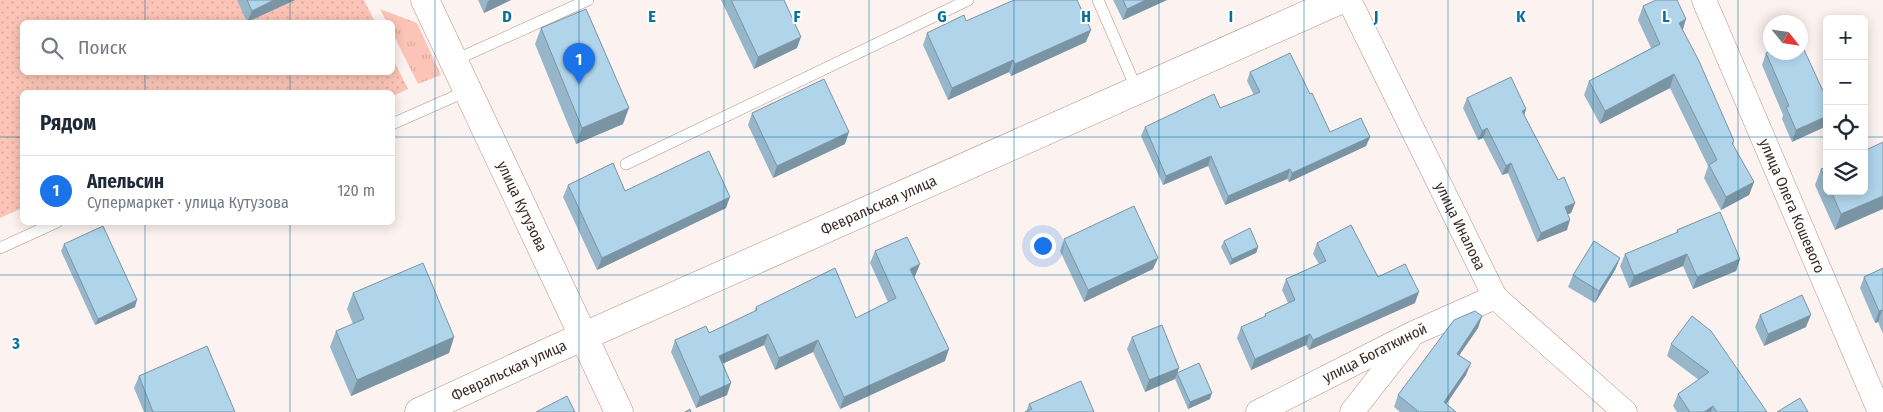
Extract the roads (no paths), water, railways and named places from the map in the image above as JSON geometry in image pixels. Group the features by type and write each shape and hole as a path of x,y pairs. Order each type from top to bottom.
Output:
{"street":[{"name":"улица Кутузова","path":"425,0 619,412"},
{"name":"Февральская улица","path":"419,412 584,336 1340,0"},
{"name":"улица Иналова","path":"1349,0 1495,297 1625,412"},
{"name":"улица Олега Кошевого","path":"1704,0 1880,412"},
{"name":"улица Богаткиной","path":"1258,412 1414,333 1495,297"},
{"path":"1352,412 1414,333"}],"lane":[{"path":"453,62 588,0"},
{"path":"626,164 968,0"},
{"path":"1098,0 1137,90"},
{"path":"395,123 469,90"},
{"path":"0,248 50,225"}],"place":[{"name":"Апельсин","path":"579,84"}]}
